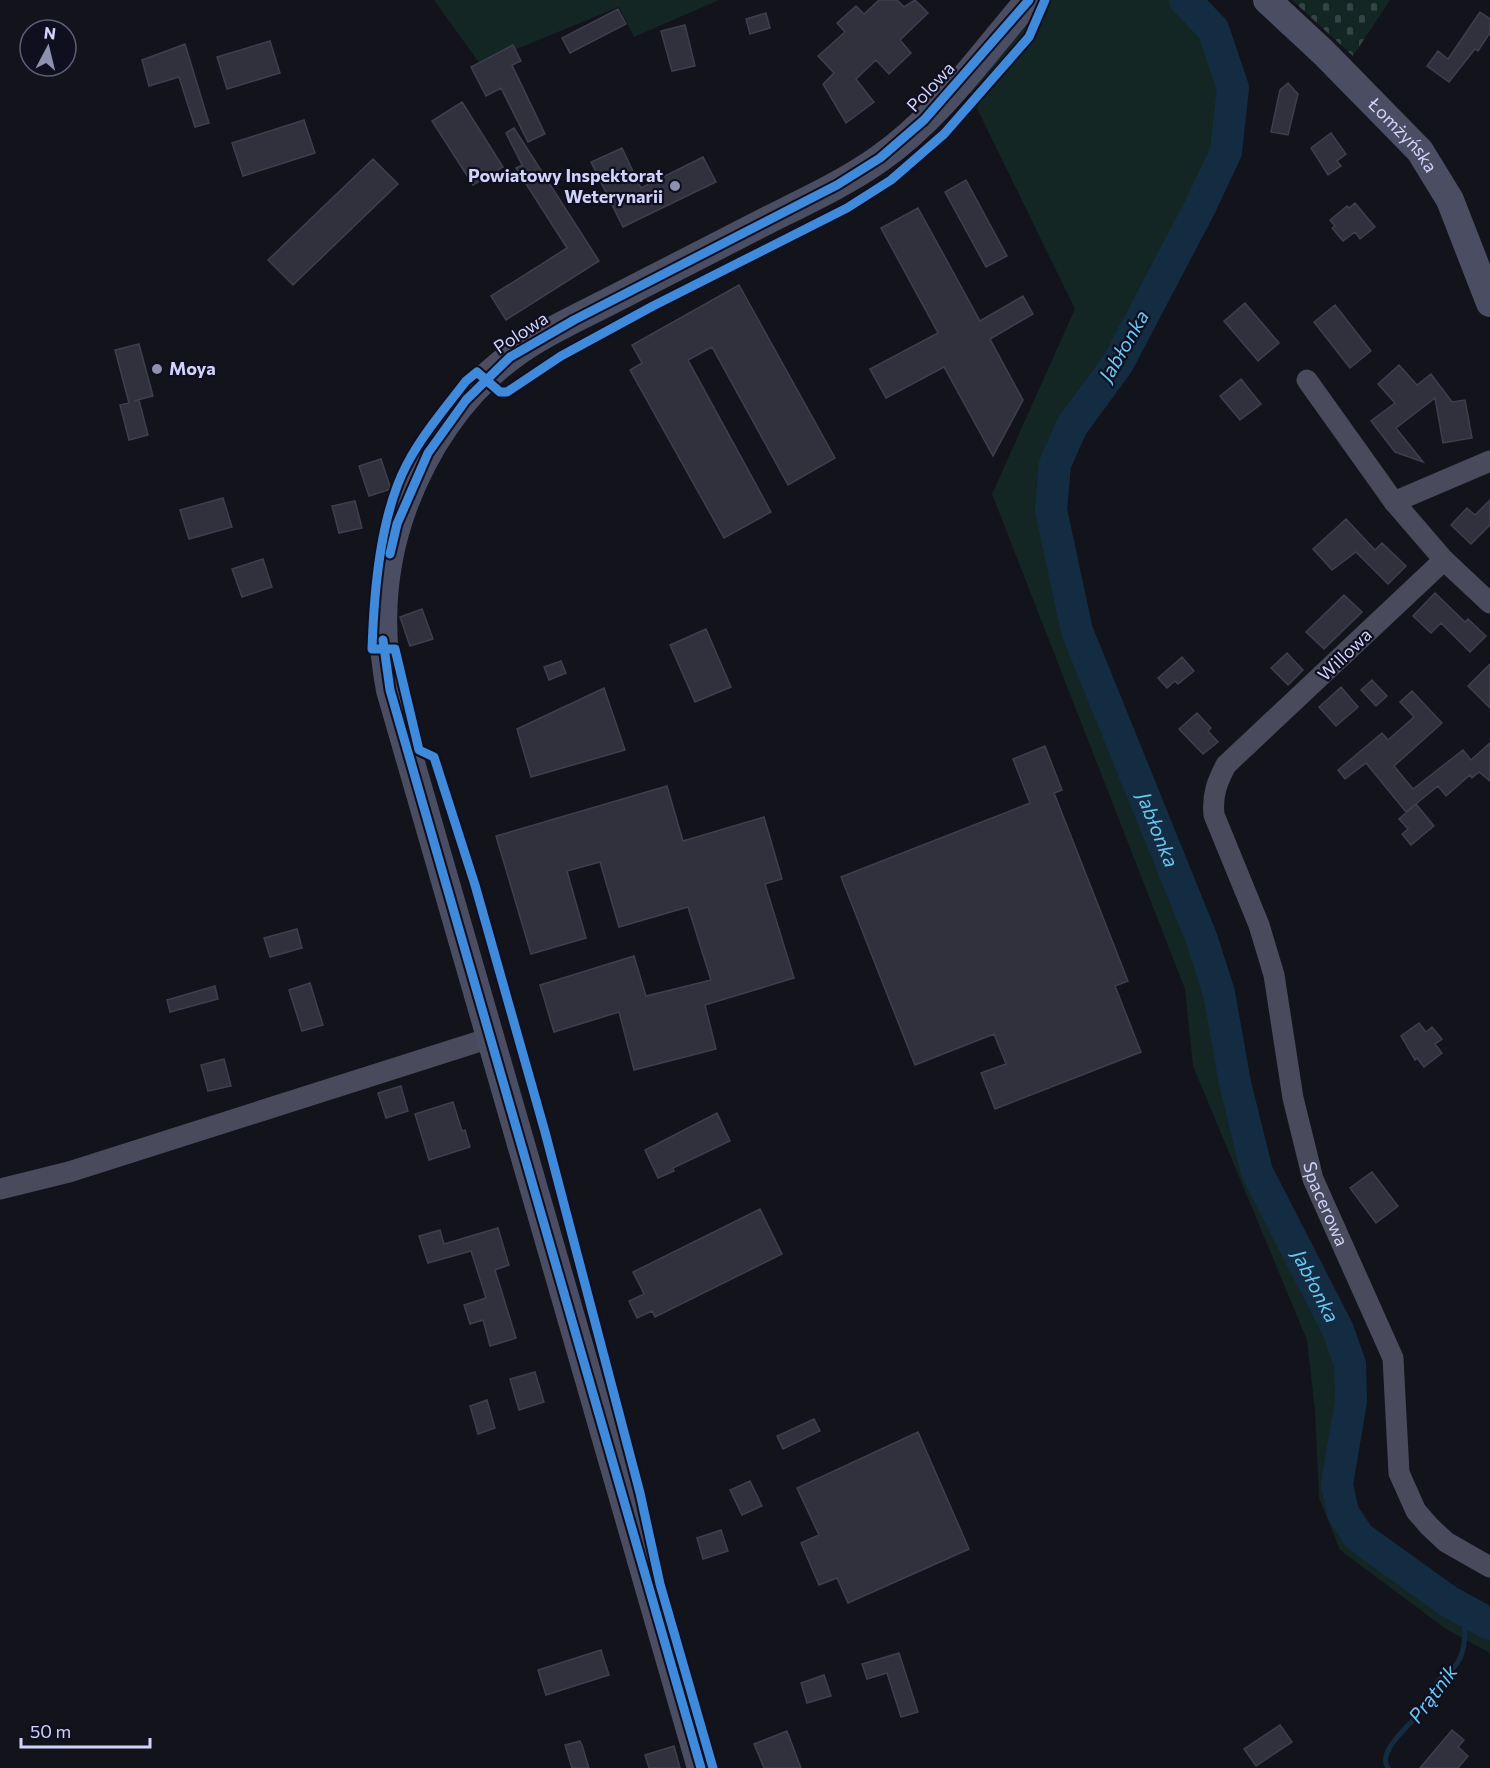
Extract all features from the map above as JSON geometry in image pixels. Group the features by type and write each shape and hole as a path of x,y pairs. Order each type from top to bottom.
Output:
{"street":[{"name":"Polowa","path":"701,1768 390,690 383,649 386,575 397,524 428,453 466,399 510,357 574,320 837,184 880,158 924,120 1029,0"},
{"name":"Łomżyńska","path":"1267,0 1324,53 1420,150 1450,200 1490,303"},
{"path":"1307,380 1394,502 1444,560 1490,603"},
{"path":"1394,502 1490,460"},
{"name":"Willowa","path":"1213,801 1216,783 1226,765 1444,560"},
{"name":"Spacerowa","path":"1213,801 1214,815 1260,925 1274,975 1293,1098 1314,1179 1393,1358 1399,1473 1416,1511 1429,1526 1446,1542 1490,1567"},
{"path":"0,1189 69,1172 490,1038"}],"green space":[{"path":"434,0 719,0 634,37 619,7 480,64"},
{"path":"1045,0 1170,0 1190,18 1222,87 1217,131 1198,189 1102,363 1047,444 1039,493 1055,590 1205,976 1216,1017 1224,1093 1247,1171 1333,1352 1341,1398 1329,1487 1336,1513 1352,1537 1446,1612 1490,1635 1490,1653 1446,1629 1340,1550 1319,1498 1315,1411 1307,1340 1193,1066 1185,989 992,494 1075,309 968,90"},
{"path":"1292,0 1390,0 1353,56"}],"building":[{"path":"879,0 897,0 904,7 915,0 928,13 900,40 911,53 889,74 876,60 856,79 874,102 846,123 823,84 834,73 818,56 845,32 837,23 856,6 864,14"},
{"path":"618,9 626,24 570,53 562,38"},
{"path":"1480,12 1490,19 1490,33 1478,51 1475,49 1449,82 1427,66 1438,51 1448,59"},
{"path":"766,13 770,28 750,34 746,19"},
{"path":"685,25 695,66 672,71 661,31"},
{"path":"270,41 280,73 227,89 217,57"},
{"path":"185,44 209,123 195,127 179,77 149,86 142,60"},
{"path":"513,45 521,61 512,65 545,134 528,142 501,88 486,96 471,67"},
{"path":"1288,83 1298,94 1288,135 1271,132 1280,90"},
{"path":"462,102 503,167 473,185 432,121"},
{"path":"304,120 315,153 243,176 232,143"},
{"path":"514,128 599,261 506,320 491,296 567,248 516,168 522,165 506,133"},
{"path":"1331,133 1346,154 1337,161 1341,166 1328,175 1311,148"},
{"name":"Powiatowy Inspektorat Weterynarii","path":"622,148 641,188 703,157 716,182 623,227 591,162"},
{"path":"373,159 398,184 293,285 268,260"},
{"path":"966,180 1007,256 986,267 945,192"},
{"path":"1355,203 1375,227 1360,239 1355,232 1343,241 1332,228 1335,226 1330,220 1347,206 1349,208"},
{"path":"918,208 980,321 1023,296 1033,314 990,339 1023,400 993,456 944,367 886,398 870,369 938,333 881,228"},
{"path":"739,285 835,458 788,485 712,347 688,360 771,512 724,538 630,370 642,363 632,345"},
{"path":"1245,303 1279,343 1258,361 1224,321"},
{"path":"1335,305 1371,351 1350,368 1314,322"},
{"path":"139,344 153,396 134,401 139,400 148,435 129,440 120,405 129,403 115,350"},
{"path":"1399,365 1417,385 1431,374 1452,402 1465,400 1472,438 1443,443 1435,398 1396,428 1423,462 1395,452 1371,421 1395,403 1378,384"},
{"path":"1241,379 1261,404 1240,420 1220,396"},
{"path":"381,459 391,489 369,496 359,466"},
{"path":"223,498 232,527 189,539 180,510"},
{"path":"1490,500 1490,525 1471,544 1451,525 1467,508 1475,515"},
{"path":"355,501 362,528 339,533 332,506"},
{"path":"1346,519 1375,550 1382,543 1406,566 1388,584 1356,552 1332,570 1313,549"},
{"path":"263,559 272,587 242,597 232,569"},
{"path":"1435,593 1465,622 1468,619 1486,636 1470,652 1441,623 1431,633 1413,616"},
{"path":"1344,595 1362,612 1324,649 1306,632"},
{"path":"422,609 433,639 410,646 400,617"},
{"path":"706,629 731,687 695,702 670,645"},
{"path":"1287,653 1303,670 1288,685 1271,668"},
{"path":"1182,657 1194,671 1178,684 1175,681 1167,688 1158,678"},
{"path":"561,661 566,673 549,680 544,667"},
{"path":"1490,664 1490,708 1468,686"},
{"path":"1372,680 1387,696 1376,706 1361,690"},
{"path":"1341,687 1358,707 1336,726 1319,707"},
{"path":"604,688 625,750 531,777 517,729"},
{"path":"1412,691 1442,723 1394,766 1413,789 1463,750 1471,760 1490,743 1490,781 1479,772 1472,778 1470,775 1446,796 1438,786 1406,812 1366,763 1345,779 1338,770 1382,733 1388,740 1414,717 1400,702"},
{"path":"1197,713 1211,728 1208,731 1218,742 1203,754 1179,729"},
{"path":"1045,746 1062,790 1054,793 1128,981 1115,986 1141,1052 995,1109 981,1073 1006,1064 994,1034 915,1065 841,877 1030,803 1013,759"},
{"path":"667,786 683,841 764,817 782,879 765,884 794,978 705,1005 716,1049 634,1070 619,1012 554,1032 540,985 634,956 646,996 711,980 688,907 619,927 600,862 567,871 586,938 531,954 496,836"},
{"path":"1416,804 1434,826 1411,845 1402,834 1408,829 1399,819"},
{"path":"297,929 302,948 270,957 264,938"},
{"path":"310,983 323,1025 302,1031 289,990"},
{"path":"215,986 218,999 170,1012 167,1000"},
{"path":"1419,1023 1426,1032 1432,1027 1442,1039 1435,1044 1442,1053 1424,1067 1417,1058 1415,1060 1401,1036"},
{"path":"224,1059 231,1086 208,1091 201,1065"},
{"path":"401,1086 408,1111 386,1118 378,1093"},
{"path":"453,1102 462,1131 465,1130 470,1147 429,1160 415,1114"},
{"path":"717,1113 730,1141 673,1168 674,1171 658,1178 645,1150"},
{"path":"1372,1172 1398,1206 1376,1223 1350,1188"},
{"path":"760,1209 782,1254 655,1317 652,1311 637,1318 629,1301 644,1294 633,1272"},
{"path":"498,1228 509,1265 495,1270 516,1338 490,1346 483,1320 470,1324 464,1305 486,1298 471,1251 428,1263 419,1236 440,1230 444,1244"},
{"path":"535,1372 544,1402 519,1410 510,1379"},
{"path":"487,1400 495,1428 478,1434 470,1406"},
{"path":"814,1419 820,1431 783,1449 777,1436"},
{"path":"918,1432 969,1549 848,1603 837,1578 819,1585 801,1543 819,1535 797,1488"},
{"path":"750,1481 762,1506 742,1515 730,1490"},
{"path":"721,1530 728,1551 703,1559 697,1538"},
{"path":"601,1650 609,1675 546,1695 538,1670"},
{"path":"899,1653 918,1712 901,1717 887,1673 867,1679 862,1664"},
{"path":"824,1675 831,1696 807,1703 801,1683"},
{"path":"1280,1725 1292,1742 1256,1766 1244,1749"},
{"path":"1452,1730 1464,1740 1458,1747 1468,1756 1458,1768 1420,1768"},
{"path":"787,1731 801,1768 764,1768 754,1744"},
{"path":"580,1741 589,1768 572,1768 565,1745"},
{"path":"674,1746 680,1768 649,1768 645,1755"}],"waterway":[{"name":"Jabłonka","path":"1185,0 1213,29 1233,88 1226,152 1199,209 1118,363 1072,426 1055,464 1051,510 1077,631 1201,937 1219,993 1235,1083 1257,1172 1338,1330 1350,1364 1351,1401 1337,1484 1343,1513 1359,1537 1448,1601 1490,1624"},
{"name":"Prątnik","path":"1388,1768 1386,1760 1393,1742 1428,1705 1433,1698 1438,1681 1454,1667 1461,1656 1465,1630 1464,1611"}],"cycle path":[{"path":"390,554 397,524 428,453 466,400 510,357 574,320 837,185 880,158 924,120 1029,0"},
{"path":"713,1768 660,1584 640,1493 545,1132 475,885 434,757 419,750 395,649 372,649 380,554 390,506 407,464 435,421 466,381 477,372 500,392 507,392 561,356 653,306 847,208 891,180 944,134 1029,37 1045,0"},
{"path":"383,640 390,690 701,1768"}],"place":[{"name":"Powiatowy Inspektorat Weterynarii","path":"675,186"},
{"name":"Moya","path":"157,369"}]}
